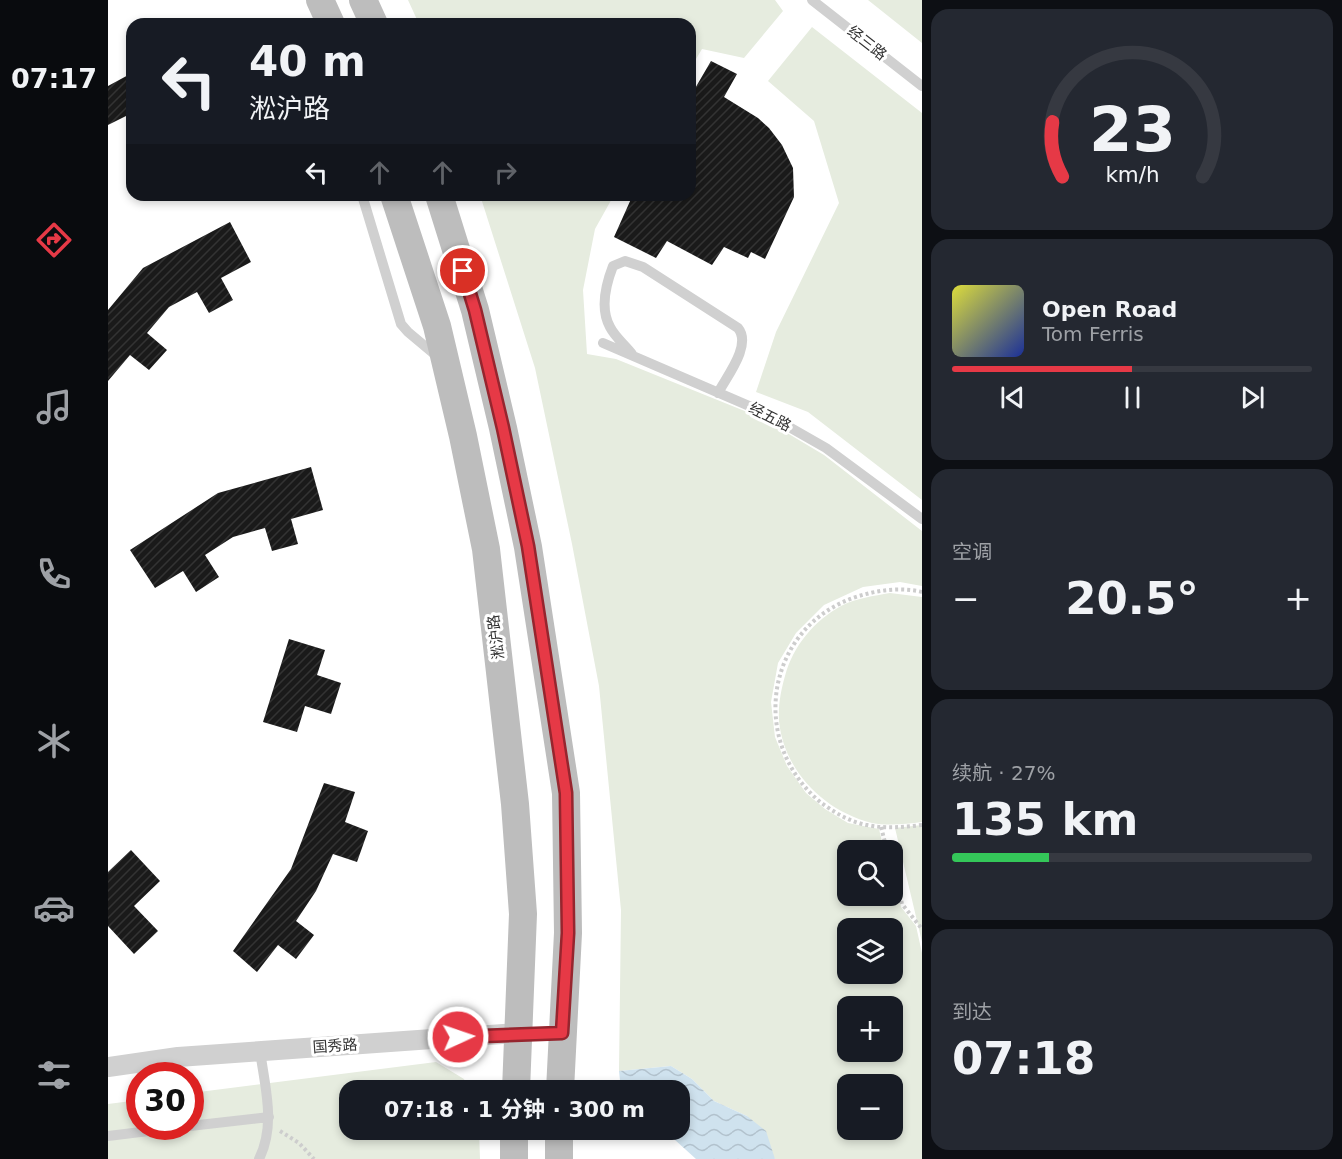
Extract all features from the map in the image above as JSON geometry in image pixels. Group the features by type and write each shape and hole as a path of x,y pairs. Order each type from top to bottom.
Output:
{"main road":[{"path":"320,0 328,18"},
{"path":"363,0 371,18"},
{"name":"淞沪路","path":"396,201 437,326 486,549 515,804 523,914 516,1080"},
{"path":"441,201 475,310 528,546 566,793 568,933 560,1080"},
{"name":"国秀路","path":"518,1033 562,1033"},
{"path":"514,1140 514,1159"},
{"path":"559,1140 559,1159"}],"street":[{"name":"国秀路","path":"108,1066 178,1057 518,1033"}],"lane":[{"name":"经三路","path":"812,0 922,86"},
{"path":"364,201 401,324 446,364"},
{"path":"634,356 610,327 605,306 607,282 613,266 625,261 643,267 738,328 742,333 743,341 738,356 718,393"},
{"name":"经五路","path":"603,343 763,412 826,448 922,519"},
{"path":"259,1159 265,1147 268,1121 260,1051"},
{"path":"204,1125 268,1121"},
{"path":"108,1136 126,1134"}],"path":[{"path":"922,592 894,589 872,592 830,609 804,633 783,665 776,690 774,712 778,738 789,766 808,791 827,807 846,819 866,825 895,828 922,825"},
{"path":"881,827 884,840"},
{"path":"903,905 922,929"},
{"path":"268,1121 299,1143 314,1159"}],"shaded area":[{"path":"408,0 775,0 783,11 744,58 702,49 696,59 696,18 416,18"},
{"path":"868,0 922,0 922,43"},
{"path":"812,27 922,113 922,500 808,412 756,392 776,332 839,203 814,121 768,81"},
{"path":"482,201 611,201 595,229 583,290 587,354 616,359 762,418 824,455 922,531 922,586 900,582 863,587 824,605 796,633 778,663 771,702 775,737 787,766 806,793 825,809 848,823 879,829 882,840 837,840 837,906 901,906 916,926 922,953 922,1159 775,1159 747,1116 714,1101 692,1079 671,1066 619,1071 621,910 599,686 535,368"},
{"path":"890,593 922,597 922,822 891,825 872,823 854,817 823,799 809,786 789,756 782,739 779,721 779,703 785,676 793,655 806,635 822,619 847,603"},
{"path":"922,825 922,942 903,862 903,840 898,840 895,828"},
{"path":"436,1062 464,1080 339,1080 339,1140 479,1140 480,1159 108,1159 108,1104 126,1102 126,1140 204,1140 204,1091"}],"water":[{"path":"671,1066 692,1079 714,1101 747,1116 766,1131 775,1159 696,1159 675,1140 690,1140 690,1080 620,1080 619,1071"}],"building":[{"path":"711,61 737,74 724,97 758,118 769,128 782,145 793,168 794,197 765,259 751,252 748,258 724,247 712,265 667,241 656,258 614,237 630,201 696,201 696,87"},
{"path":"126,76 126,116 108,125 108,86"},
{"path":"230,222 251,262 221,278 233,300 209,313 197,292 169,307 147,333 167,350 149,370 130,355 108,381 108,310 143,268"},
{"path":"311,467 323,510 291,519 298,544 272,551 265,528 233,537 205,555 219,577 196,592 183,571 155,588 130,550 218,493"},
{"path":"289,639 325,650 317,675 341,683 331,714 305,706 297,732 263,722"},
{"path":"324,783 355,792 345,822 368,831 357,862 333,854 316,891 296,921 314,935 296,959 278,945 257,972 233,951 291,869"},
{"path":"131,850 160,881 134,906 158,931 134,954 108,926 108,872"}],"route":[{"path":"458,1037 562,1033 568,933 566,793 528,546 503,428 475,310 463,271"}]}
